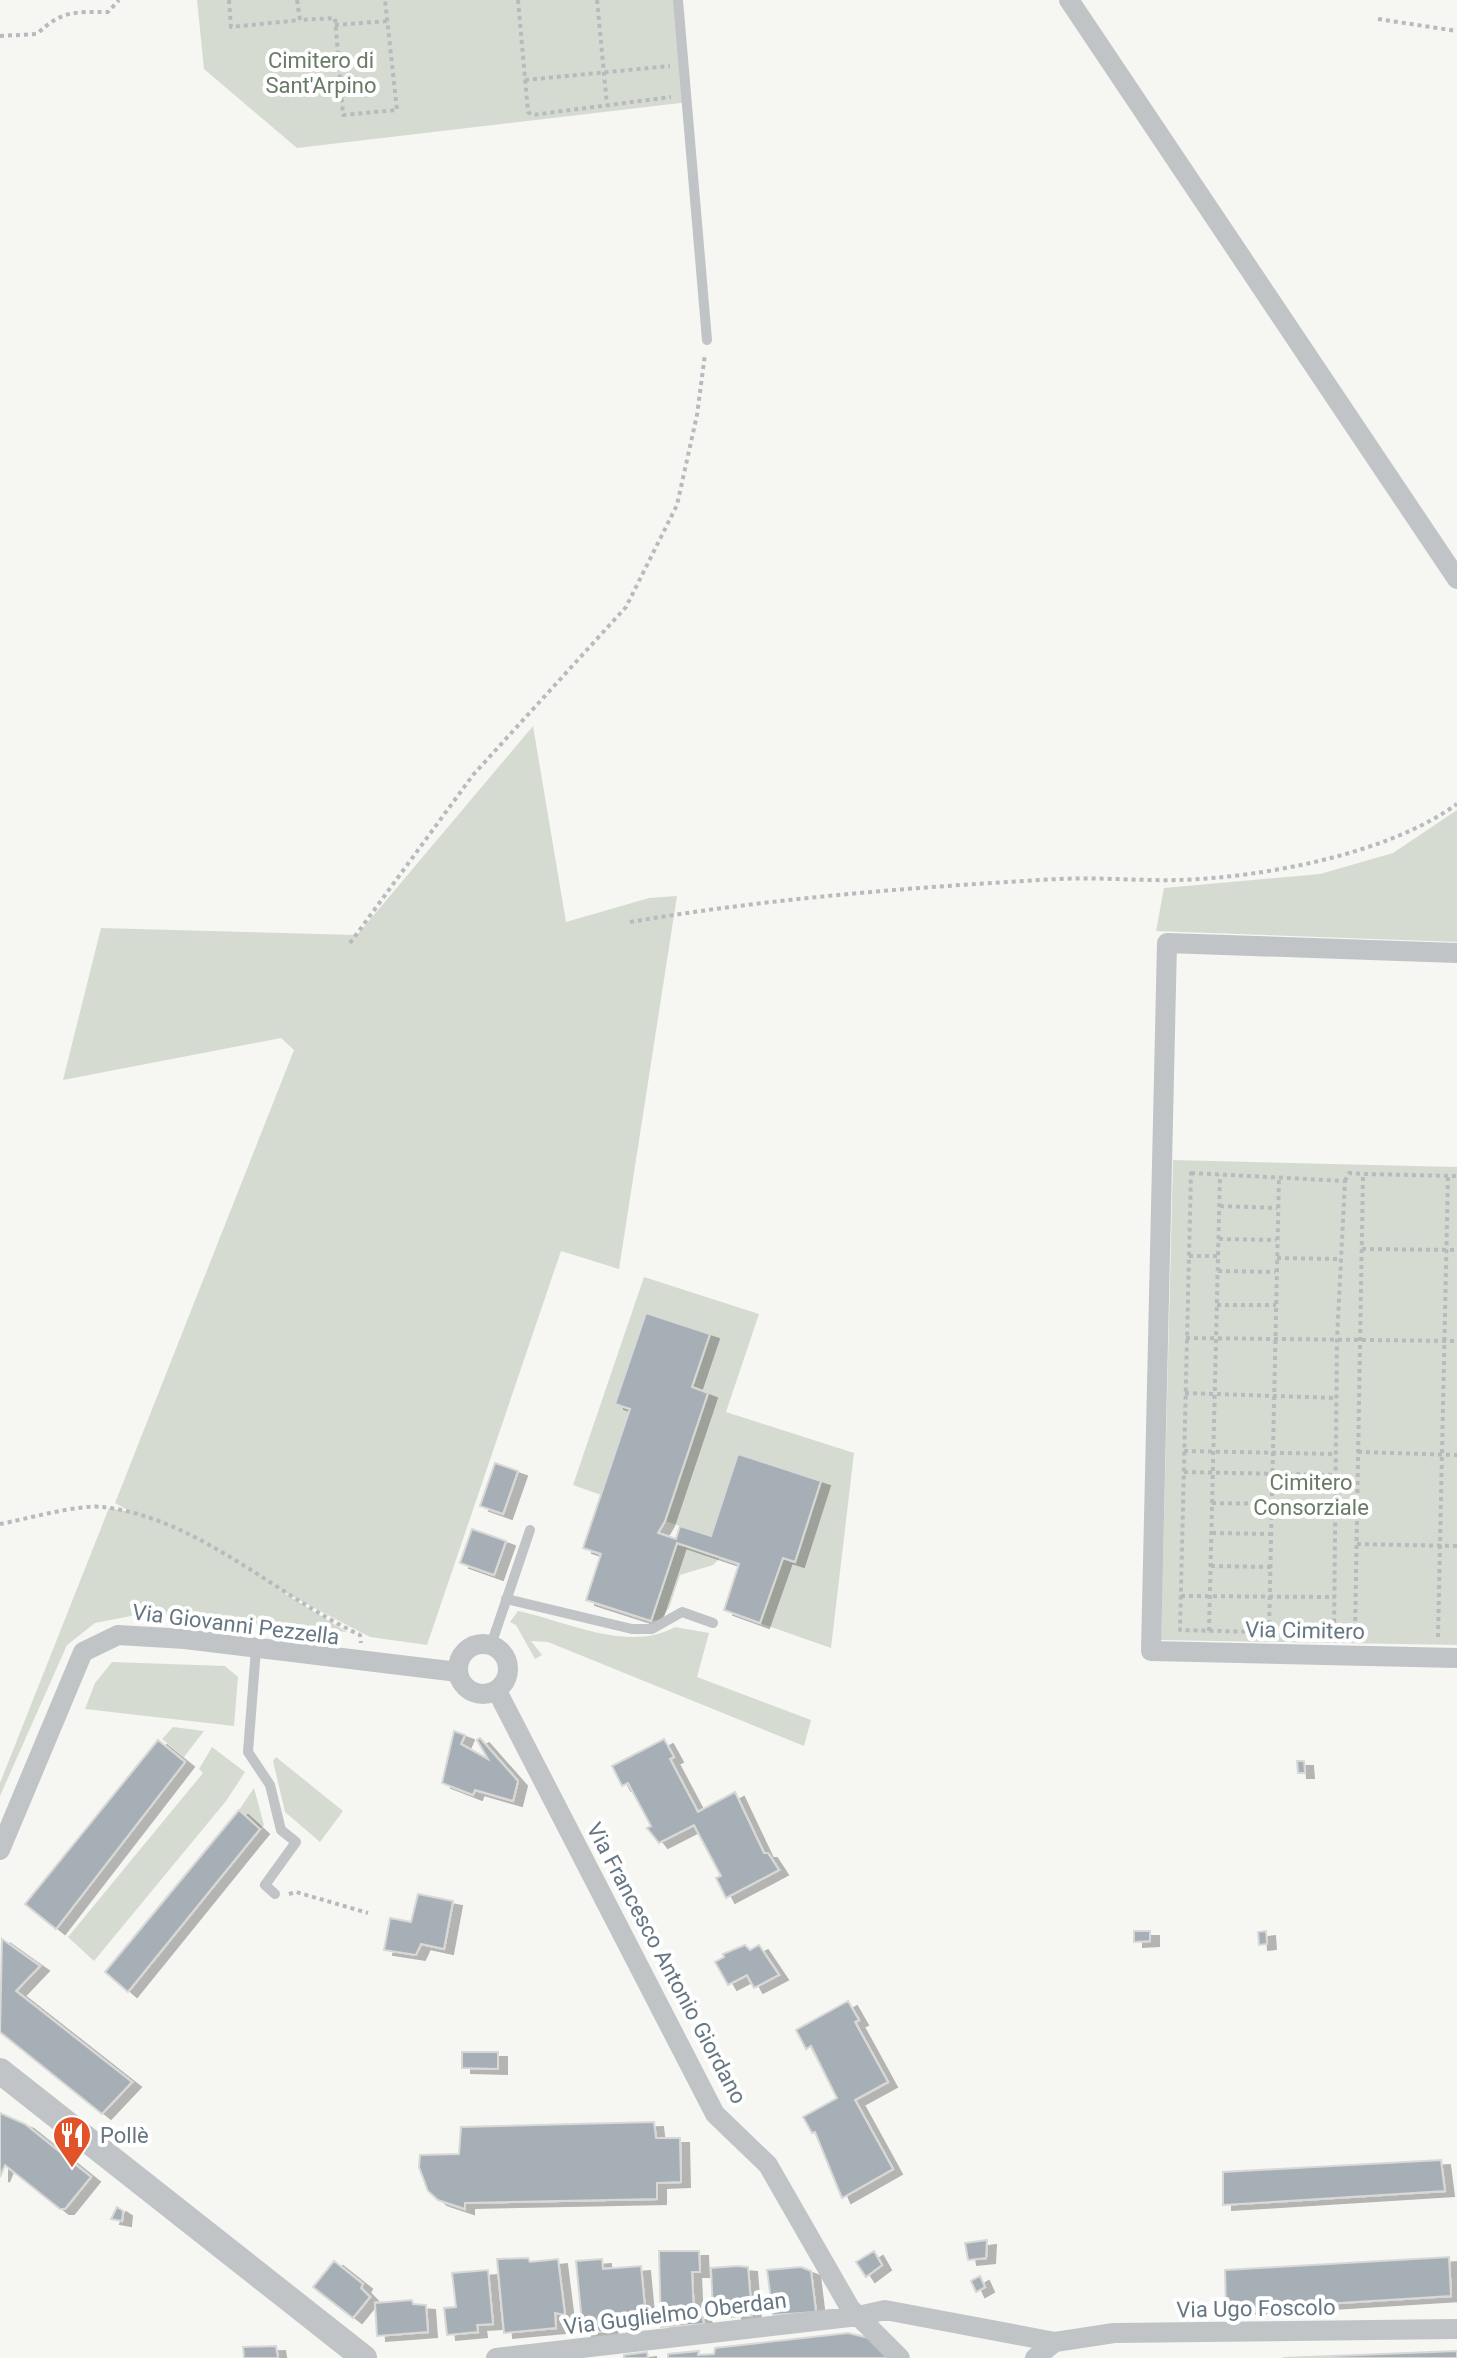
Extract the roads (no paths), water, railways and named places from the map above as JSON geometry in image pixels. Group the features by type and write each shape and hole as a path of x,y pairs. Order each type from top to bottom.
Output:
{"street":[{"path":"1069,0 1457,579"},
{"name":"Via Cimitero","path":"1457,953 1167,943 1151,1651 1457,1658"},
{"name":"Via Giovanni Pezzella","path":"0,1850 83,1652 118,1635 458,1672"},
{"path":"491,1645 504,1654 509,1670 497,1691 489,1694 473,1692 458,1672 461,1656 467,1649 491,1645"},
{"name":"Via Francesco Antonio Giordano","path":"497,1691 715,2114 768,2165 850,2308 900,2358"},
{"path":"0,2071 364,2358"},
{"name":"Via Guglielmo Oberdan","path":"496,2358 858,2316 885,2310 1055,2342"},
{"name":"Via Ugo Foscolo","path":"1055,2342 1114,2333 1457,2329"},
{"path":"1013,2335 1024,2343 1028,2358"},
{"path":"1035,2358 1055,2342"}],"lane":[{"path":"678,0 707,340"},
{"path":"491,1645 530,1530"},
{"path":"506,1599 632,1629 652,1629 682,1612 713,1623"},
{"path":"256,1649 248,1752 270,1785 281,1830 296,1842 265,1885 275,1894"}],"place":[{"name":"Pollè","path":"72,2169"}],"park label":[{"name":"Cimitero di Sant'Arpino","path":"321,72"},
{"name":"Cimitero Consorziale","path":"1311,1494"}]}
